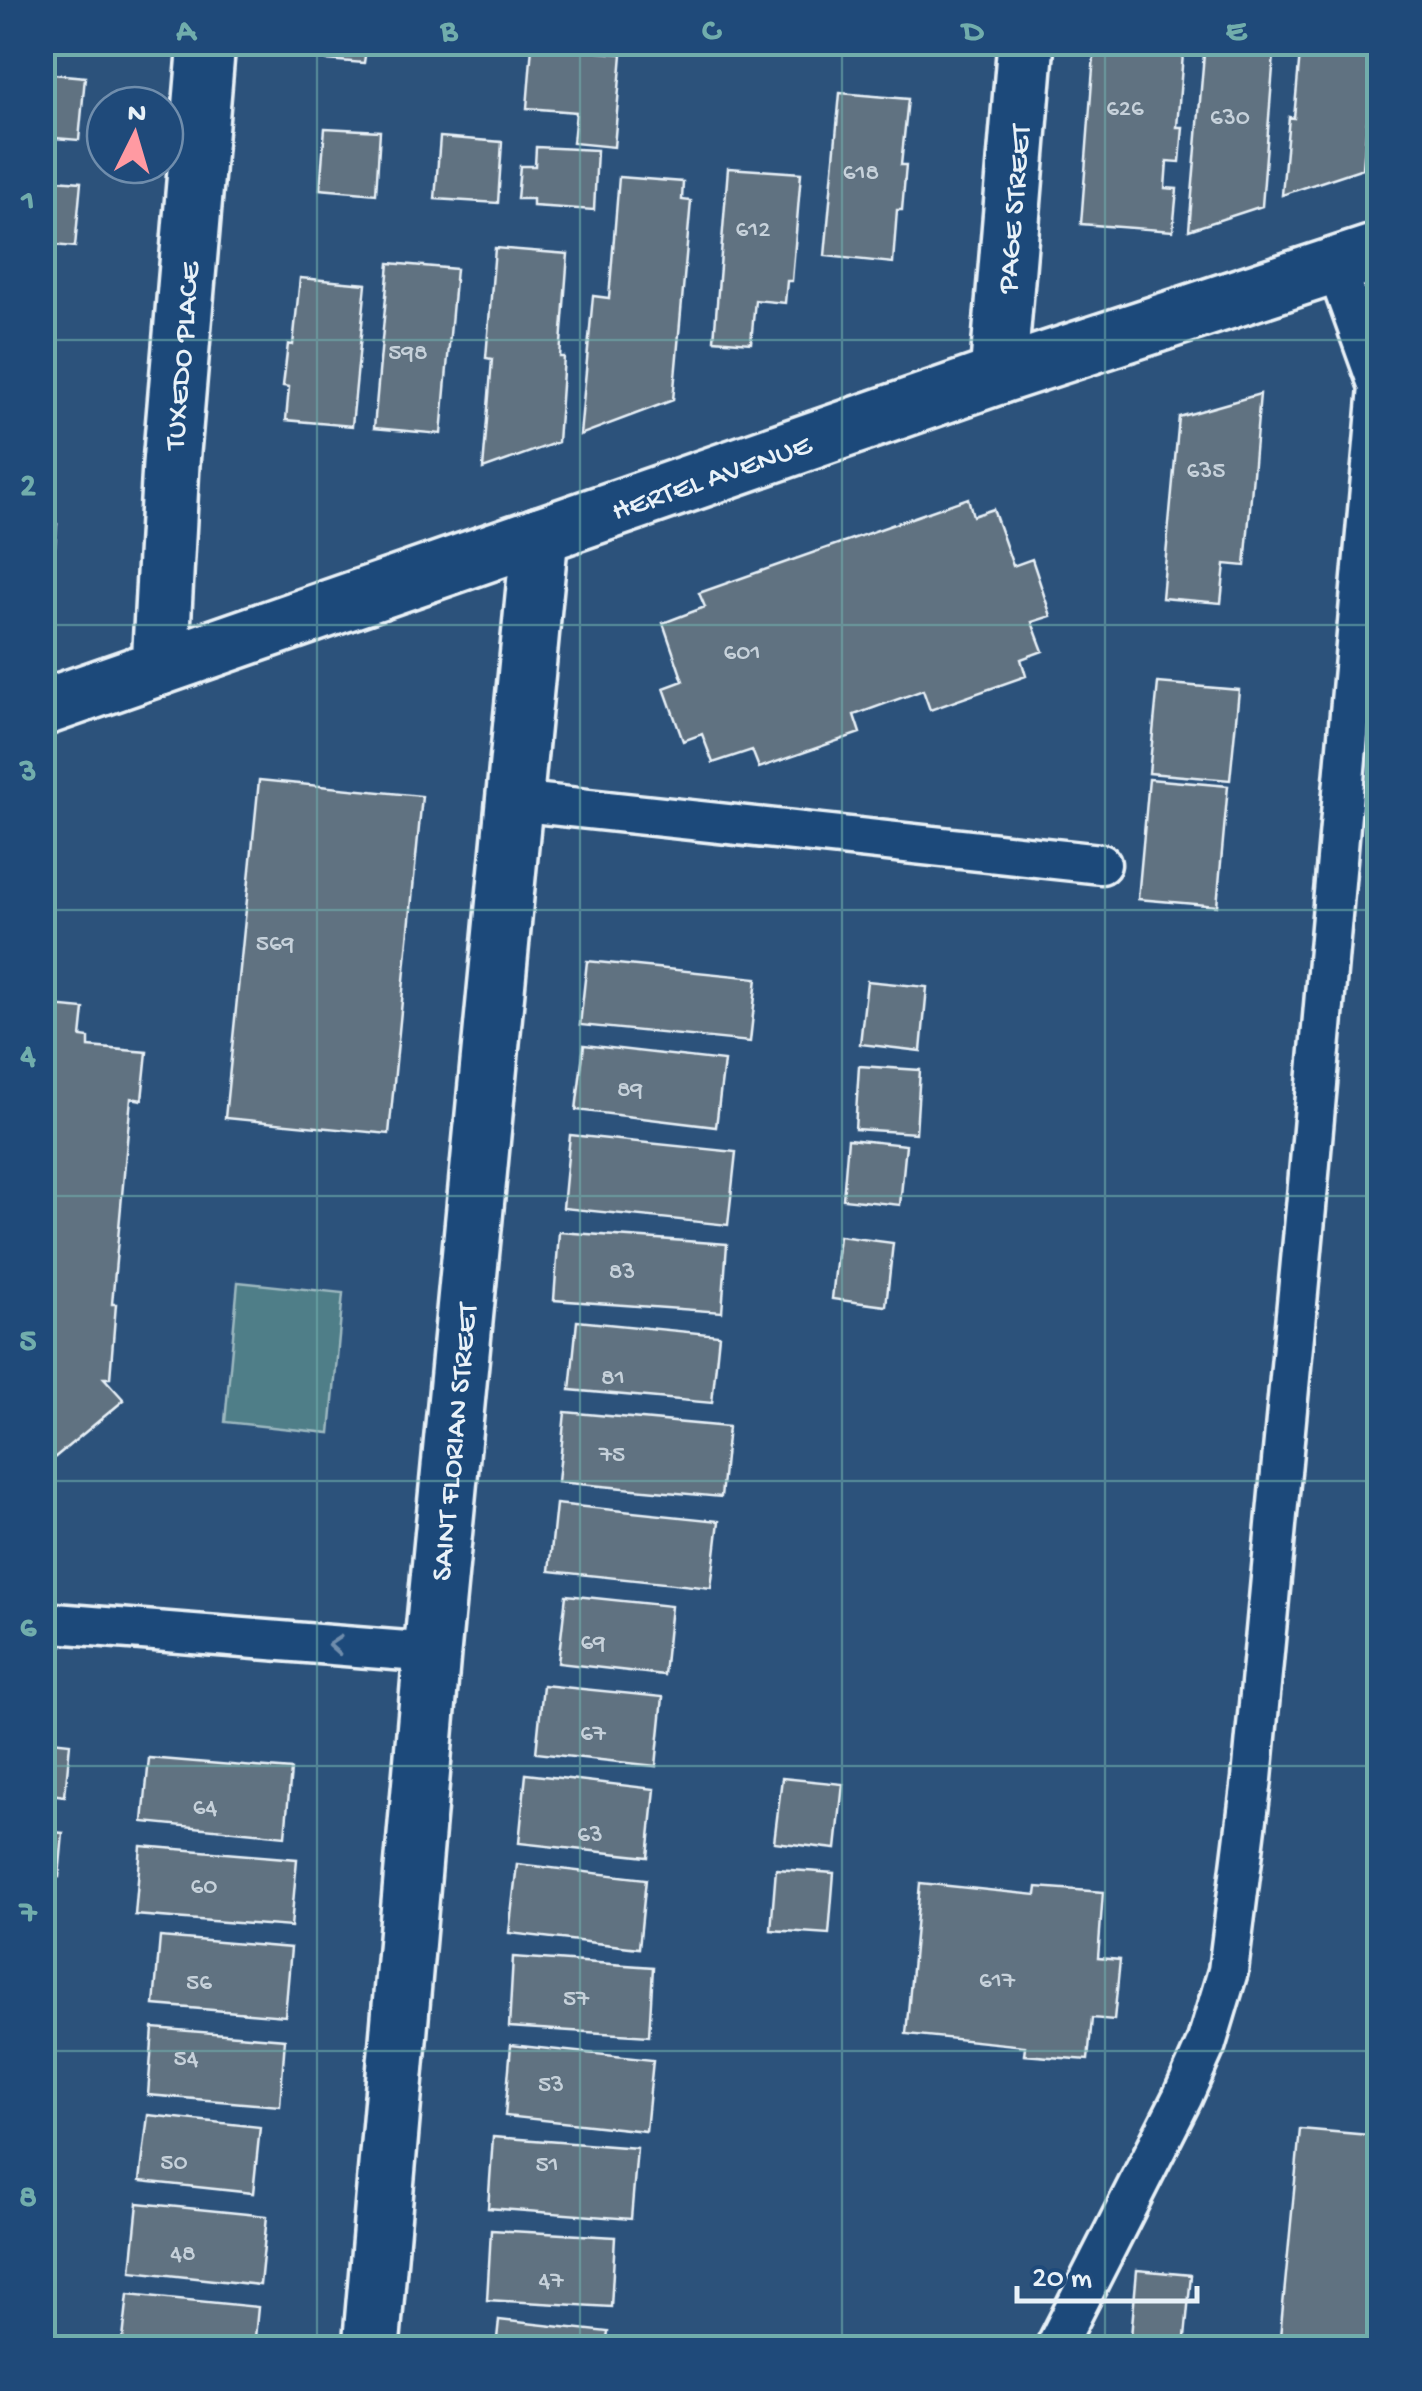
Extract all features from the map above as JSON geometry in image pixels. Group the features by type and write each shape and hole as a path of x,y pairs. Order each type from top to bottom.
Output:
{"street":[{"name":"TUXEDO PLACE","path":"160,666 171,464 207,42"},
{"name":"PAGE STREET","path":"998,376 1026,42"},
{"name":"HERTEL AVENUE","path":"42,708 998,376 1357,258"},
{"name":"SAINT FLORIAN STREET","path":"371,2348 432,1653 540,534"}],"lane":[{"path":"1055,2348 1182,2098 1206,2044 1228,1971 1252,1779 1379,387 1357,258"},
{"path":"514,802 1101,864"},
{"path":"42,1622 432,1653"}],"green space":[{"path":"238,1282 343,1293 330,1433 225,1422"}],"building":[{"path":"329,42 367,42 364,63 327,60"},
{"path":"1095,42 1184,42 1177,127 1183,127 1180,162 1167,161 1165,188 1177,189 1173,231 1081,224"},
{"path":"1205,42 1275,42 1262,206 1189,230"},
{"path":"1301,42 1374,42 1363,168 1282,195 1289,117 1294,118"},
{"path":"532,46 622,54 614,147 573,143 576,112 527,108"},
{"path":"42,73 85,77 79,140 42,137"},
{"path":"840,93 908,99 901,165 906,165 902,210 897,210 893,263 825,256"},
{"path":"325,128 380,131 376,194 320,189"},
{"path":"440,137 502,142 498,203 435,199"},
{"path":"536,147 597,150 594,210 533,206 533,199 517,199 520,166 535,166"},
{"path":"728,168 801,173 792,281 787,281 785,303 755,300 751,343 714,340"},
{"path":"619,177 683,182 682,200 691,201 673,400 580,435 593,296 609,298"},
{"path":"42,179 81,182 75,247 42,244"},
{"path":"495,248 568,254 560,357 564,357 558,442 483,469 492,359 486,358"},
{"path":"389,263 456,269 441,434 374,428"},
{"path":"300,278 366,284 352,426 286,420 289,387 283,386 288,344 293,345"},
{"path":"42,382 51,383 42,476"},
{"path":"1260,394 1245,566 1225,564 1221,603 1162,598 1179,417"},
{"path":"968,498 973,516 993,509 1013,566 1032,559 1051,616 1032,622 1043,651 1021,659 1026,676 930,710 923,690 854,715 860,733 759,768 752,750 713,763 702,734 683,741 664,688 683,681 663,623 705,607 699,593"},
{"path":"42,522 57,524 48,620 42,622"},
{"path":"1158,683 1239,690 1230,780 1149,773"},
{"path":"1149,779 1228,786 1217,906 1138,899"},
{"path":"259,780 422,796 389,1134 225,1118"},
{"path":"587,961 757,978 750,1042 580,1025"},
{"path":"867,981 927,987 921,1051 860,1044"},
{"path":"42,1005 84,1009 81,1037 89,1038 89,1047 147,1052 142,1100 131,1098 112,1304 116,1304 110,1378 104,1378 124,1400 42,1468"},
{"path":"584,1045 724,1061 716,1127 576,1110"},
{"path":"859,1066 920,1070 916,1133 855,1129"},
{"path":"570,1135 736,1152 728,1225 563,1208"},
{"path":"848,1139 906,1145 900,1205 843,1199"},
{"path":"559,1232 727,1244 722,1312 554,1300"},
{"path":"839,1236 893,1243 886,1306 832,1299"},
{"path":"577,1321 719,1335 712,1403 570,1390"},
{"path":"565,1412 728,1427 721,1497 558,1482"},
{"path":"556,1504 719,1521 711,1588 549,1571"},
{"path":"566,1595 671,1606 664,1675 558,1663"},
{"path":"543,1685 663,1697 656,1766 536,1753"},
{"path":"42,1740 70,1743 65,1796 42,1793"},
{"path":"149,1758 291,1770 285,1836 143,1822"},
{"path":"526,1774 655,1789 648,1857 519,1843"},
{"path":"782,1778 843,1784 836,1849 774,1842"},
{"path":"42,1831 63,1833 59,1877 42,1875"},
{"path":"141,1846 297,1859 291,1927 135,1915"},
{"path":"517,1864 646,1879 639,1948 509,1933"},
{"path":"776,1869 834,1873 829,1934 771,1930"},
{"path":"920,1883 1036,1895 1037,1887 1103,1892 1098,1958 1120,1960 1114,2020 1092,2018 1088,2060 1024,2055 1025,2046 906,2034"},
{"path":"160,1937 291,1948 285,2016 154,2005"},
{"path":"513,1957 653,1967 649,2036 509,2027"},
{"path":"153,2028 285,2039 280,2106 148,2095"},
{"path":"511,2045 653,2060 646,2131 505,2116"},
{"path":"148,2115 260,2127 253,2193 140,2181"},
{"path":"1300,2129 1380,2136 1377,2348 1279,2347"},
{"path":"493,2137 637,2148 631,2219 488,2208"},
{"path":"138,2203 267,2216 260,2285 131,2271"},
{"path":"491,2230 615,2237 611,2307 487,2300"},
{"path":"1137,2270 1191,2275 1184,2348 1130,2348"},
{"path":"128,2294 258,2307 254,2348 122,2348"},
{"path":"499,2320 608,2332 606,2348 496,2348"}]}
